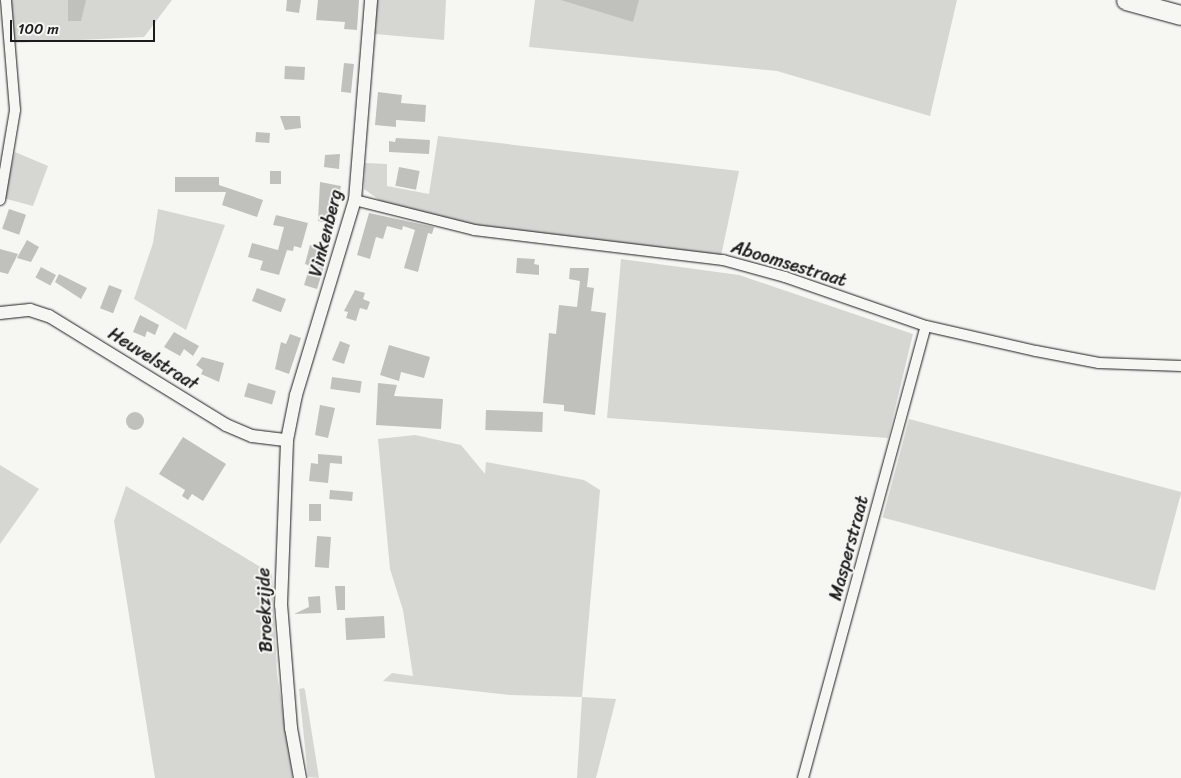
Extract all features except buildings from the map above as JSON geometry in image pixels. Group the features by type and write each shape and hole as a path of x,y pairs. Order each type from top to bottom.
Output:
{"highway":[{"path":"1126,0 1181,16"}],"street":[{"path":"0,200 14,110 6,0"},
{"name":"Vinkenberg","path":"287,440 296,395 355,200 371,0"},
{"name":"Aboomsestraat","path":"355,200 474,230 722,260 785,277 926,326 1099,363 1181,366"},
{"name":"Heuvelstraat","path":"0,313 30,310 48,316 226,425 252,436 287,440"},
{"name":"Masperstraat","path":"803,778 926,326"},
{"name":"Broekzijde","path":"287,440 281,605 291,728 300,778"}],"shaded area":[{"path":"10,0 172,0 144,37 13,43"},
{"path":"377,0 446,0 444,40 375,34"},
{"path":"535,0 957,0 930,116 777,71 529,47"},
{"path":"438,136 739,171 721,256 464,225 382,202 364,189 365,163 387,164 387,186 429,194"},
{"path":"15,152 48,166 33,206 3,198"},
{"path":"158,209 225,225 186,330 134,299 153,243"},
{"path":"621,259 739,275 913,334 888,438 607,418"},
{"path":"909,419 1181,492 1155,591 883,518"},
{"path":"415,435 461,445 485,474 486,462 584,480 600,490 582,697 510,695 383,681 392,673 413,676 403,610 390,569 378,439"},
{"path":"0,465 39,489 0,544"},
{"path":"126,486 272,574 277,674 293,778 155,778 114,521"},
{"path":"304,688 319,778 308,777 299,689"},
{"path":"582,697 616,699 596,778 577,778"}]}
